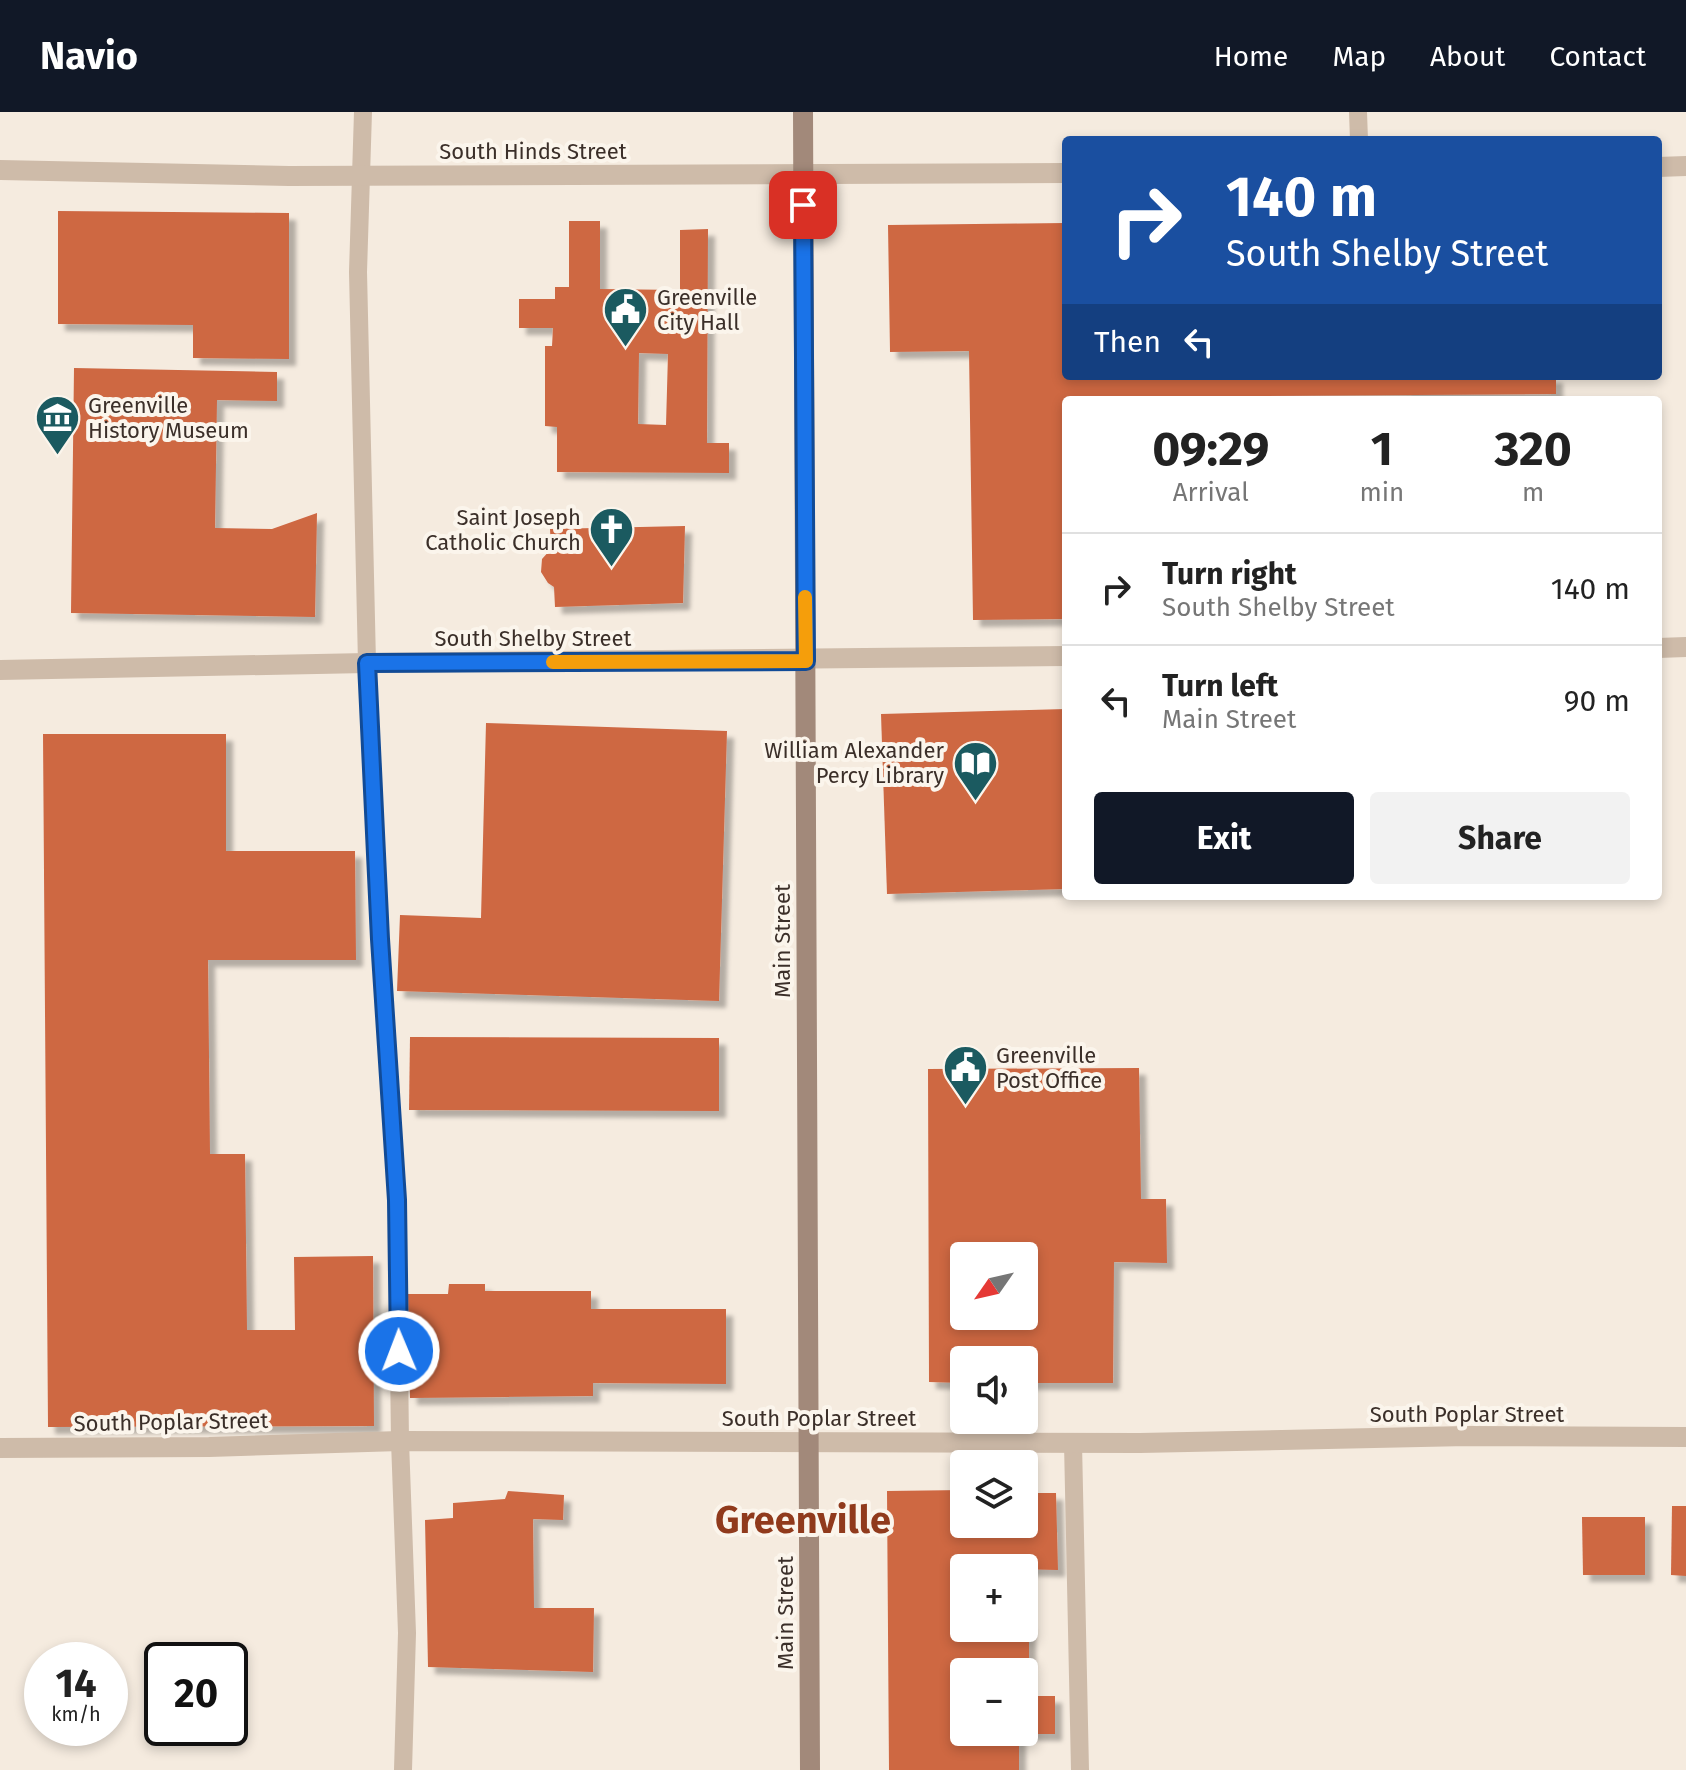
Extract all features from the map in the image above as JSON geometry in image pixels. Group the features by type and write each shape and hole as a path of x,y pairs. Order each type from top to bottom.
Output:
{"street":[{"name":"Main Street","path":"803,112 810,1770"},
{"path":"1662,167 1686,166"},
{"name":"South Hinds Street","path":"0,170 361,176 1062,173"},
{"path":"1662,648 1686,647"},
{"name":"South Shelby Street","path":"0,670 1062,656"},
{"name":"South Poplar Street","path":"0,1448 209,1447 400,1441 1073,1443 1467,1436 1686,1437"}],"lane":[{"path":"363,112 358,272 367,663 380,939 397,1200 400,1441 407,1633 403,1770"},
{"path":"1358,112 1359,136"},
{"path":"1073,1443 1080,1770"}],"building":[{"path":"58,211 289,213 289,359 193,358 193,325 58,324"},
{"name":"Greenville City Hall","path":"569,221 600,221 600,289 680,290 680,230 708,229 707,443 729,443 729,473 557,472 557,427 545,426 545,346 552,346 553,328 519,328 519,299 555,299 555,287 569,287","holes":["639,353 668,354 666,425 638,424"]},
{"path":"1062,223 1062,380 1556,380 1556,394 1062,396 1062,619 973,620 969,351 890,352 888,225"},
{"path":"74,368 277,372 277,401 217,400 215,528 272,529 317,513 315,617 71,613"},
{"name":"Saint Joseph Catholic Church","path":"685,526 683,603 555,607 554,587 541,572 542,559 551,549 550,529"},
{"name":"William Alexander Percy Library","path":"1062,709 1062,889 887,894 881,714"},
{"path":"486,723 727,731 719,1001 397,991 400,915 481,918"},
{"path":"43,734 226,734 226,851 355,851 356,960 208,960 210,1154 245,1154 247,1330 295,1330 294,1257 373,1256 374,1426 48,1427"},
{"path":"410,1037 719,1038 719,1111 409,1110"},
{"path":"1139,1068 1141,1199 1166,1199 1167,1263 1114,1262 1113,1383 1038,1383 1038,1346 950,1346 950,1383 929,1382 928,1069"},
{"path":"449,1284 485,1284 485,1291 591,1291 591,1309 726,1309 726,1384 593,1383 593,1396 410,1398 408,1294 448,1294"},
{"path":"950,1490 950,1538 1038,1538 1038,1493 1056,1493 1058,1570 1038,1570 1038,1554 950,1554 950,1642 1029,1642 1029,1658 950,1658 950,1746 1019,1746 1019,1770 889,1770 887,1491"},
{"path":"508,1491 564,1495 563,1520 533,1519 534,1608 594,1608 593,1672 428,1667 425,1520 453,1518 453,1503 505,1499"},
{"path":"1672,1506 1686,1506 1686,1576 1671,1575"},
{"path":"1582,1517 1645,1517 1645,1575 1583,1575"},
{"path":"1038,1696 1055,1696 1055,1734 1038,1734"}],"slow traffic":[{"path":"553,662 806,661 805,597"}],"place":[{"name":"Greenville City Hall","path":"626,349"},
{"name":"Greenville History Museum","path":"57,457"},
{"name":"Saint Joseph Catholic Church","path":"612,569"},
{"name":"William Alexander Percy Library","path":"975,802"},
{"name":"Greenville Post Office","path":"965,1107"}],"district":[{"name":"Greenville","path":"803,1520"}],"route":[{"path":"399,1351 397,1200 380,939 367,663 806,661 803,205"}]}
